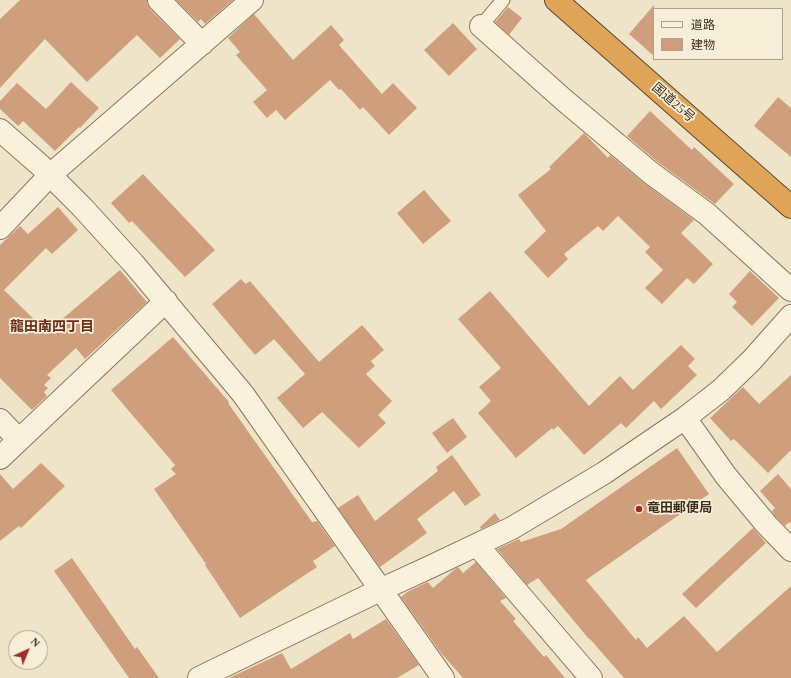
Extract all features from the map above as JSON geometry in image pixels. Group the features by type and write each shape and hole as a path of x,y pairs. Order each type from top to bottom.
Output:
{"highway":[{"name":"国道25号","path":"556,0 791,207"}],"street":[{"path":"159,0 202,44"},
{"path":"0,228 50,176 252,0"},
{"path":"481,26 564,100 640,164 707,214 791,290"},
{"path":"0,130 82,207 133,262 243,394 443,678"},
{"path":"0,458 166,301"},
{"path":"199,678 512,528 604,473 685,418 721,390 751,361 791,316"},
{"path":"685,418 726,476 766,524 791,550"},
{"path":"0,420 19,440"},
{"path":"477,545 591,678"}],"lane":[{"path":"481,26 503,0"}],"building":[{"path":"20,0 147,0 150,9 180,39 160,58 137,35 87,82 45,39 0,88 0,19"},
{"path":"176,0 233,0 205,24 201,19 198,22"},
{"path":"654,5 653,55 629,34"},
{"path":"508,7 522,18 509,35 495,22"},
{"path":"254,14 293,60 331,25 344,40 339,45 382,94 393,83 417,108 389,135 363,107 360,110 341,89 339,90 330,80 285,120 276,110 267,118 253,102 267,90 236,55 240,52 228,38"},
{"path":"453,23 477,49 449,76 424,50"},
{"path":"71,82 99,108 55,151 23,121 18,126 0,109 0,101 17,83 46,109"},
{"path":"778,97 791,108 791,157 754,126"},
{"path":"650,111 692,150 694,147 734,184 715,204 659,163 627,136"},
{"path":"584,133 608,158 610,155 644,183 694,220 681,233 713,264 694,284 687,278 662,304 645,288 663,270 645,252 650,247 618,216 603,231 598,226 564,254 568,259 548,278 524,252 546,231 518,195 551,169 549,167"},
{"path":"143,174 215,250 185,277 132,221 129,223 111,203"},
{"path":"424,190 451,221 423,244 397,213"},
{"path":"58,207 78,230 52,254 46,248 4,290 47,332 120,270 147,302 85,359 76,348 47,375 51,378 44,385 48,388 44,392 47,396 32,410 0,378 0,245 20,226 28,234"},
{"path":"750,271 779,298 752,326 732,307 737,302 729,294"},
{"path":"241,279 246,284 250,281 319,362 362,325 384,350 371,361 375,366 366,374 392,401 378,415 386,423 359,448 322,412 303,428 277,398 305,374 274,339 255,355 212,304"},
{"path":"490,291 589,406 620,376 633,390 681,345 695,359 688,366 697,375 661,409 654,401 626,428 621,423 584,455 558,426 553,430 552,428 516,458 478,413 491,401 479,387 501,368 458,319"},
{"path":"173,337 229,402 228,403 312,522 317,521 335,546 313,561 317,567 240,618 205,565 206,564 154,489 176,474 171,469 175,465 111,390"},
{"path":"791,375 791,450 768,473 734,439 731,441 710,418 743,387 759,404"},
{"path":"453,418 467,437 447,453 432,433"},
{"path":"677,448 709,494 586,580 636,640 638,637 647,648 684,616 717,652 791,586 791,678 624,678 538,578 527,585 497,549 519,539 521,542 561,529"},
{"path":"452,455 481,495 465,506 454,491 417,519 427,533 380,567 338,508 358,495 375,521 438,471 436,467"},
{"path":"41,463 65,486 21,528 19,526 0,541 0,474 13,489"},
{"path":"778,474 791,489 791,524 789,522 785,526 772,511 775,508 760,491"},
{"path":"495,513 500,520 481,529 480,527"},
{"path":"753,528 766,543 696,608 682,594"},
{"path":"72,558 135,649 137,647 159,678 129,678 54,571"},
{"path":"476,562 506,598 500,601 516,619 513,621 544,657 546,655 565,678 463,678 441,653 401,597 407,592 428,582 433,588 458,567 463,573"},
{"path":"386,619 419,665 397,678 229,678 282,653 291,669 350,633 353,639"}],"place":[{"name":"竜田郵便局","path":"639,509"}],"district":[{"name":"龍田南四丁目","path":"52,327"}]}
